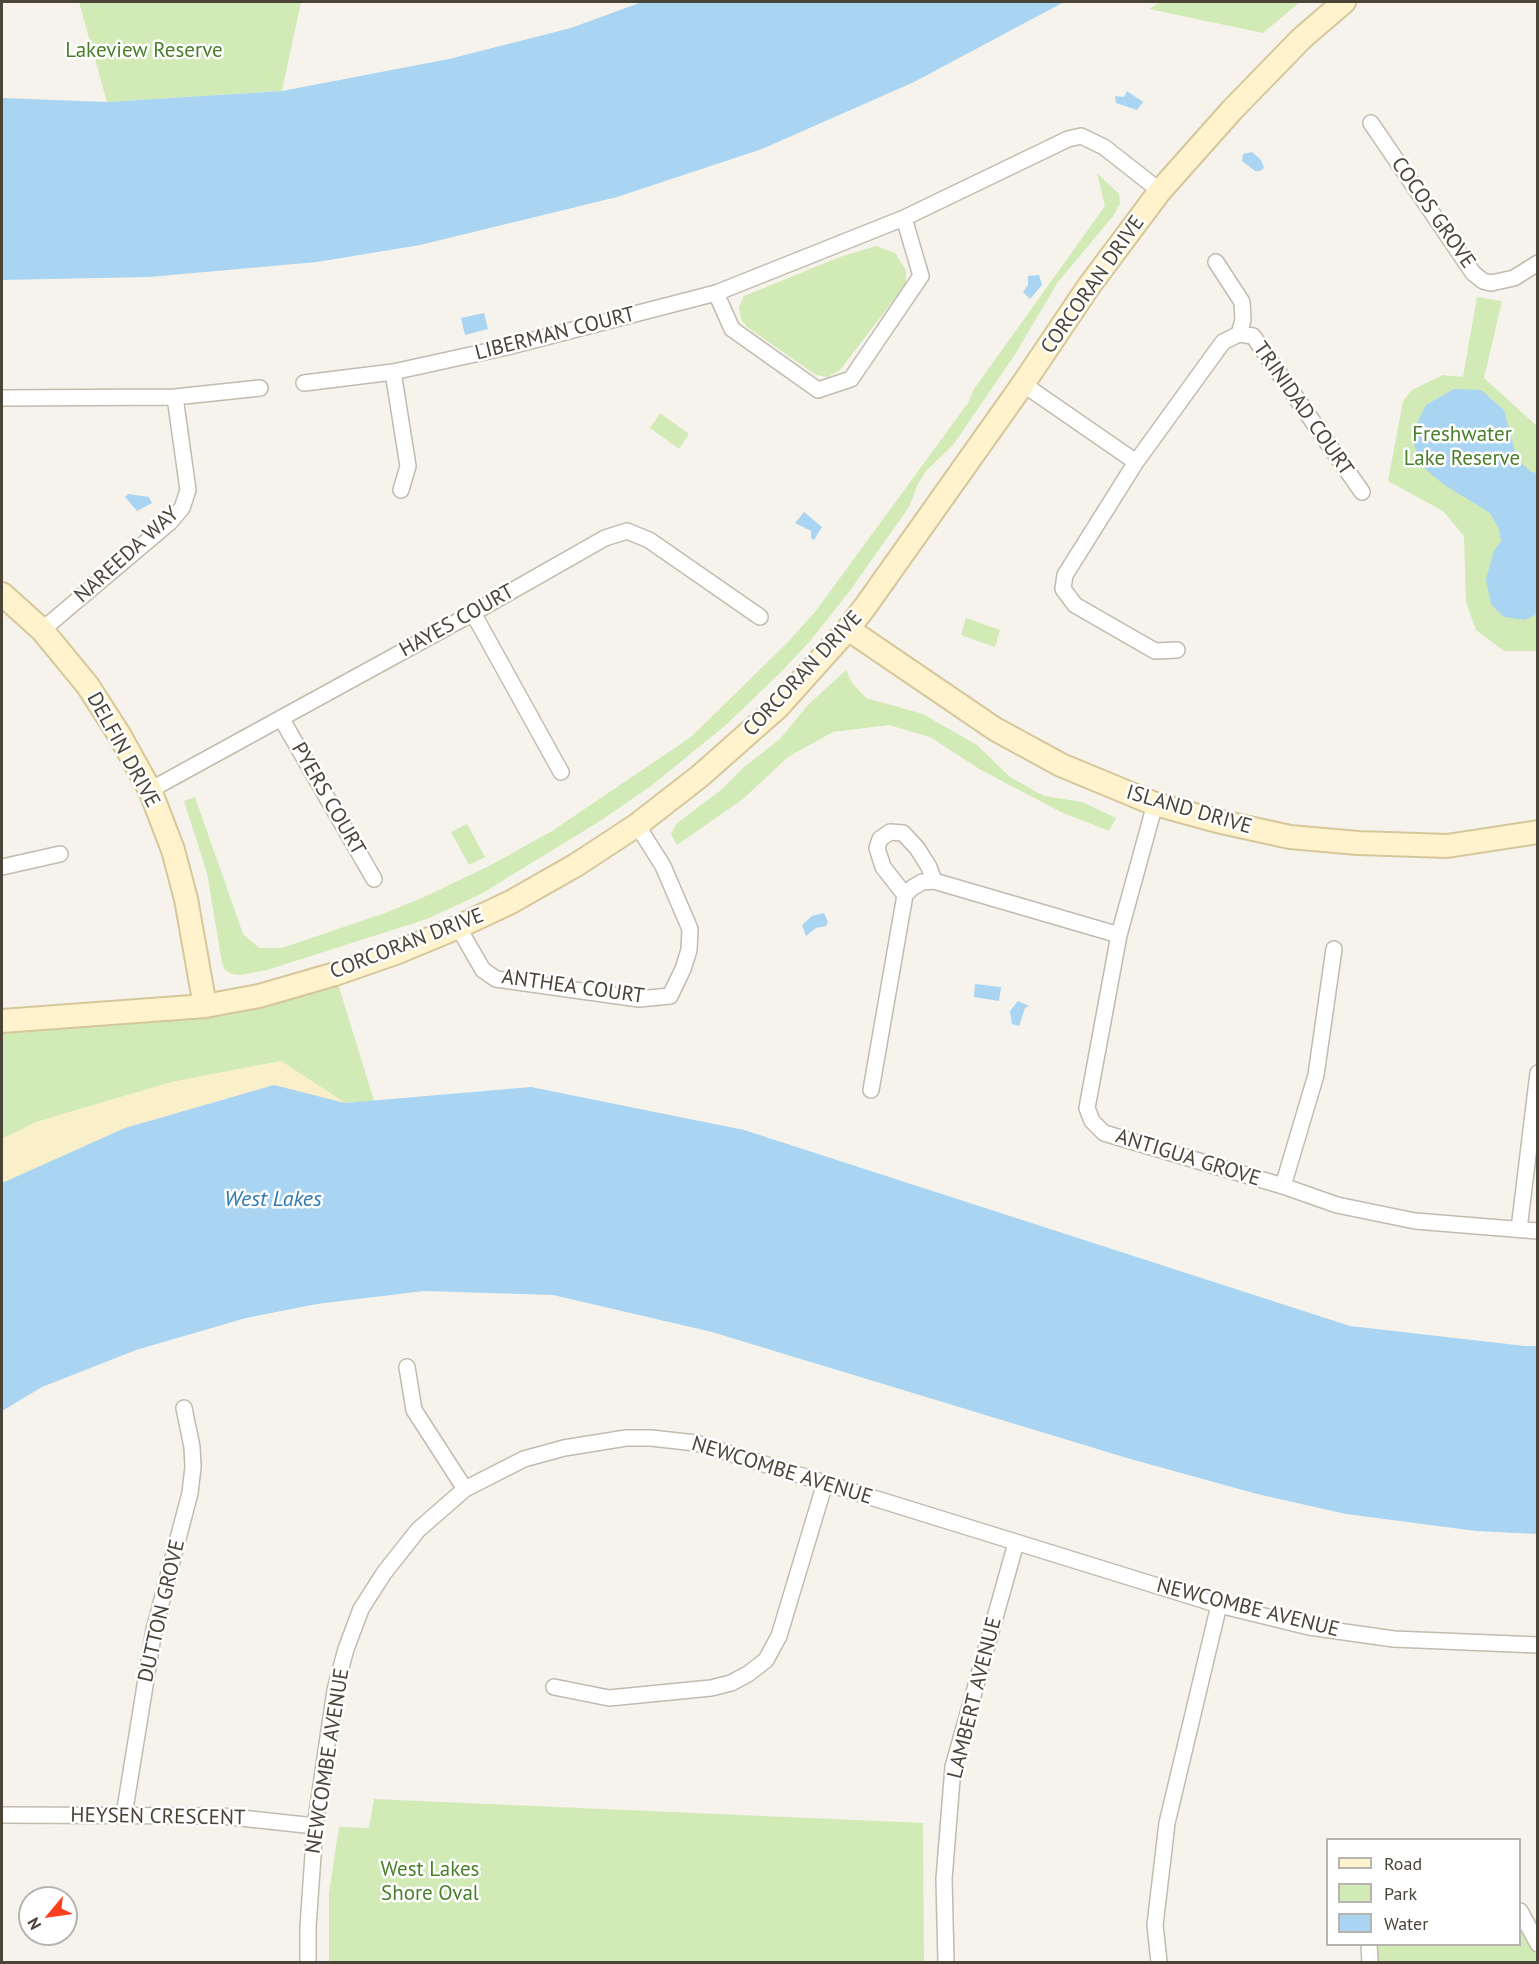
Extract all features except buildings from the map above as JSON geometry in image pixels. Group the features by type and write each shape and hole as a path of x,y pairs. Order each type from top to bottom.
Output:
{"street":[{"name":"CORCORAN DRIVE","path":"2,1021 205,1006 259,996 335,974 398,952 511,902 576,865 637,825 700,776 778,707 848,628 1023,384 1089,286 1160,191 1232,110 1302,38 1344,2"},
{"name":"COCOS GROVE","path":"1371,123 1473,273 1483,281 1491,283 1514,278 1538,263"},
{"name":"LIBERMAN COURT","path":"304,383 393,372 507,347 716,293 904,218 1068,139 1081,136 1104,147 1160,191"},
{"path":"716,293 732,329 818,390 851,379 921,276 904,218"},
{"name":"TRINIDAD COURT","path":"1216,262 1242,302 1243,320 1239,334"},
{"name":"TRINIDAD COURT","path":"1177,650 1155,651 1074,605 1063,589 1065,575 1136,462 1223,342 1239,334 1254,336 1362,492"},
{"path":"393,372 408,466 401,490"},
{"path":"1023,384 1136,462"},
{"path":"2,398 175,397 260,388"},
{"name":"NAREEDA WAY","path":"42,630 170,522 182,508 188,490 175,397"},
{"name":"HAYES COURT","path":"150,790 605,538 627,531 649,540 760,617"},
{"name":"DELFIN DRIVE","path":"2,594 42,630 88,686 120,736 150,790 173,850 186,899 205,1006"},
{"path":"473,613 561,772"},
{"name":"ISLAND DRIVE","path":"848,628 995,729 1060,765 1155,804 1290,837 1358,843 1447,846 1538,832"},
{"name":"PYERS COURT","path":"282,718 374,879"},
{"name":"ANTIGUA GROVE","path":"1155,804 1119,935 1087,1108 1092,1121 1104,1133 1283,1186 1337,1205 1415,1221 1538,1231"},
{"name":"ANTHEA COURT","path":"458,927 483,970 496,979 639,999 670,996 689,950 690,929 663,866 637,825"},
{"path":"905,895 883,867 877,848 880,839 890,832 903,833 929,867 934,881"},
{"path":"2,867 60,854"},
{"path":"871,1090 905,895 912,888 922,882 934,881 1119,935"},
{"path":"1283,1186 1316,1075 1334,949"},
{"path":"1519,1229 1538,1073"},
{"path":"407,1367 414,1410 465,1489"},
{"name":"DUTTON GROVE","path":"124,1815 154,1629 190,1493 193,1467 192,1447 184,1408"},
{"name":"NEWCOMBE AVENUE","path":"308,1962 315,1826 335,1690 346,1649 361,1609 384,1573 418,1530 465,1489 524,1459 564,1448 627,1438 696,1443 1220,1605 1309,1627 1394,1639 1538,1645"},
{"path":"554,1687 609,1698 711,1688 731,1683 748,1674 766,1660 779,1636 825,1483"},
{"name":"LAMBERT AVENUE","path":"945,1962 944,1879 954,1767 1016,1543"},
{"path":"1159,1962 1155,1925 1167,1823 1220,1605"},
{"name":"HEYSEN CRESCENT","path":"2,1815 222,1816 315,1826"},
{"path":"1521,1913 1538,1944"},
{"path":"1369,1946 1370,1962"}],"green space":[{"name":"Lakeview Reserve","path":"79,2 301,2 282,91 107,102"},
{"path":"1160,2 1300,2 1263,33 1149,9"},
{"path":"1097,173 1119,194 1120,203 1114,215 1058,282 1014,356 953,445 925,472 909,507 849,592 810,641 727,724 651,786 600,821 481,894 427,919 267,970 240,975 225,970 207,873 184,801 195,797 243,934 259,948 282,948 385,913 489,866 552,831 691,737 788,642 815,612 968,403 974,389 1105,206"},
{"path":"876,246 895,253 906,270 906,284 840,370 828,377 816,375 747,327 741,319 739,307 744,296 840,257"},
{"name":"Freshwater Lake Reserve","path":"1477,297 1502,301 1484,378 1537,426 1537,651 1504,651 1476,630 1466,602 1464,536 1443,511 1388,481 1403,401 1412,390 1443,375 1463,377"},
{"path":"660,413 689,434 679,449 650,428"},
{"path":"966,618 1000,630 995,647 961,635"},
{"path":"846,670 852,683 866,698 923,714 977,745 1010,777 1044,796 1082,802 1116,818 1109,831 1061,812 981,770 930,737 889,725 833,732 788,757 743,799 677,845 671,834 676,824 721,790 744,767 780,739 808,705"},
{"path":"467,824 485,857 469,865 451,832"},
{"path":"335,974 374,1101 345,1103 281,1061 172,1082 36,1122 2,1139 2,1021 205,1006"},
{"name":"West Lakes Shore Oval","path":"374,1799 923,1823 924,1962 329,1962 329,1893 339,1827 369,1828"},
{"path":"1521,1926 1537,1957 1537,1962 1376,1962 1375,1946 1521,1946"}],"sand":[{"path":"281,1061 345,1103 274,1085 125,1128 2,1183 2,1139 36,1122 172,1082"}],"water":[{"path":"642,2 1064,2 914,82 762,149 617,197 420,245 317,262 149,277 2,280 2,98 107,102 282,91 449,59 571,28"},
{"path":"1127,91 1143,102 1137,110 1116,103 1115,96 1124,97"},
{"path":"1252,152 1261,160 1264,168 1260,171 1255,171 1242,161 1243,154"},
{"path":"1039,275 1042,285 1030,299 1023,292 1028,285 1028,276"},
{"path":"484,313 488,329 465,335 461,318"},
{"path":"1454,389 1481,390 1504,410 1517,459 1531,472 1537,473 1537,614 1525,620 1504,617 1491,604 1486,579 1494,551 1501,541 1499,529 1490,513 1443,484 1423,467 1414,445 1418,421 1426,405"},
{"path":"128,494 149,497 152,503 137,511 125,497"},
{"path":"804,512 822,527 814,540 811,538 811,531 795,523"},
{"path":"824,913 828,922 826,926 816,928 806,936 802,925 812,916"},
{"path":"975,984 1001,987 999,1001 974,997"},
{"path":"1018,1001 1029,1006 1025,1008 1019,1026 1012,1024 1010,1011"},
{"name":"West Lakes","path":"274,1085 345,1103 531,1087 744,1130 1350,1326 1537,1346 1537,1534 1476,1531 1346,1514 1257,1494 1127,1458 712,1332 553,1295 424,1291 317,1304 246,1318 136,1350 42,1387 2,1411 2,1183 125,1128"}]}
